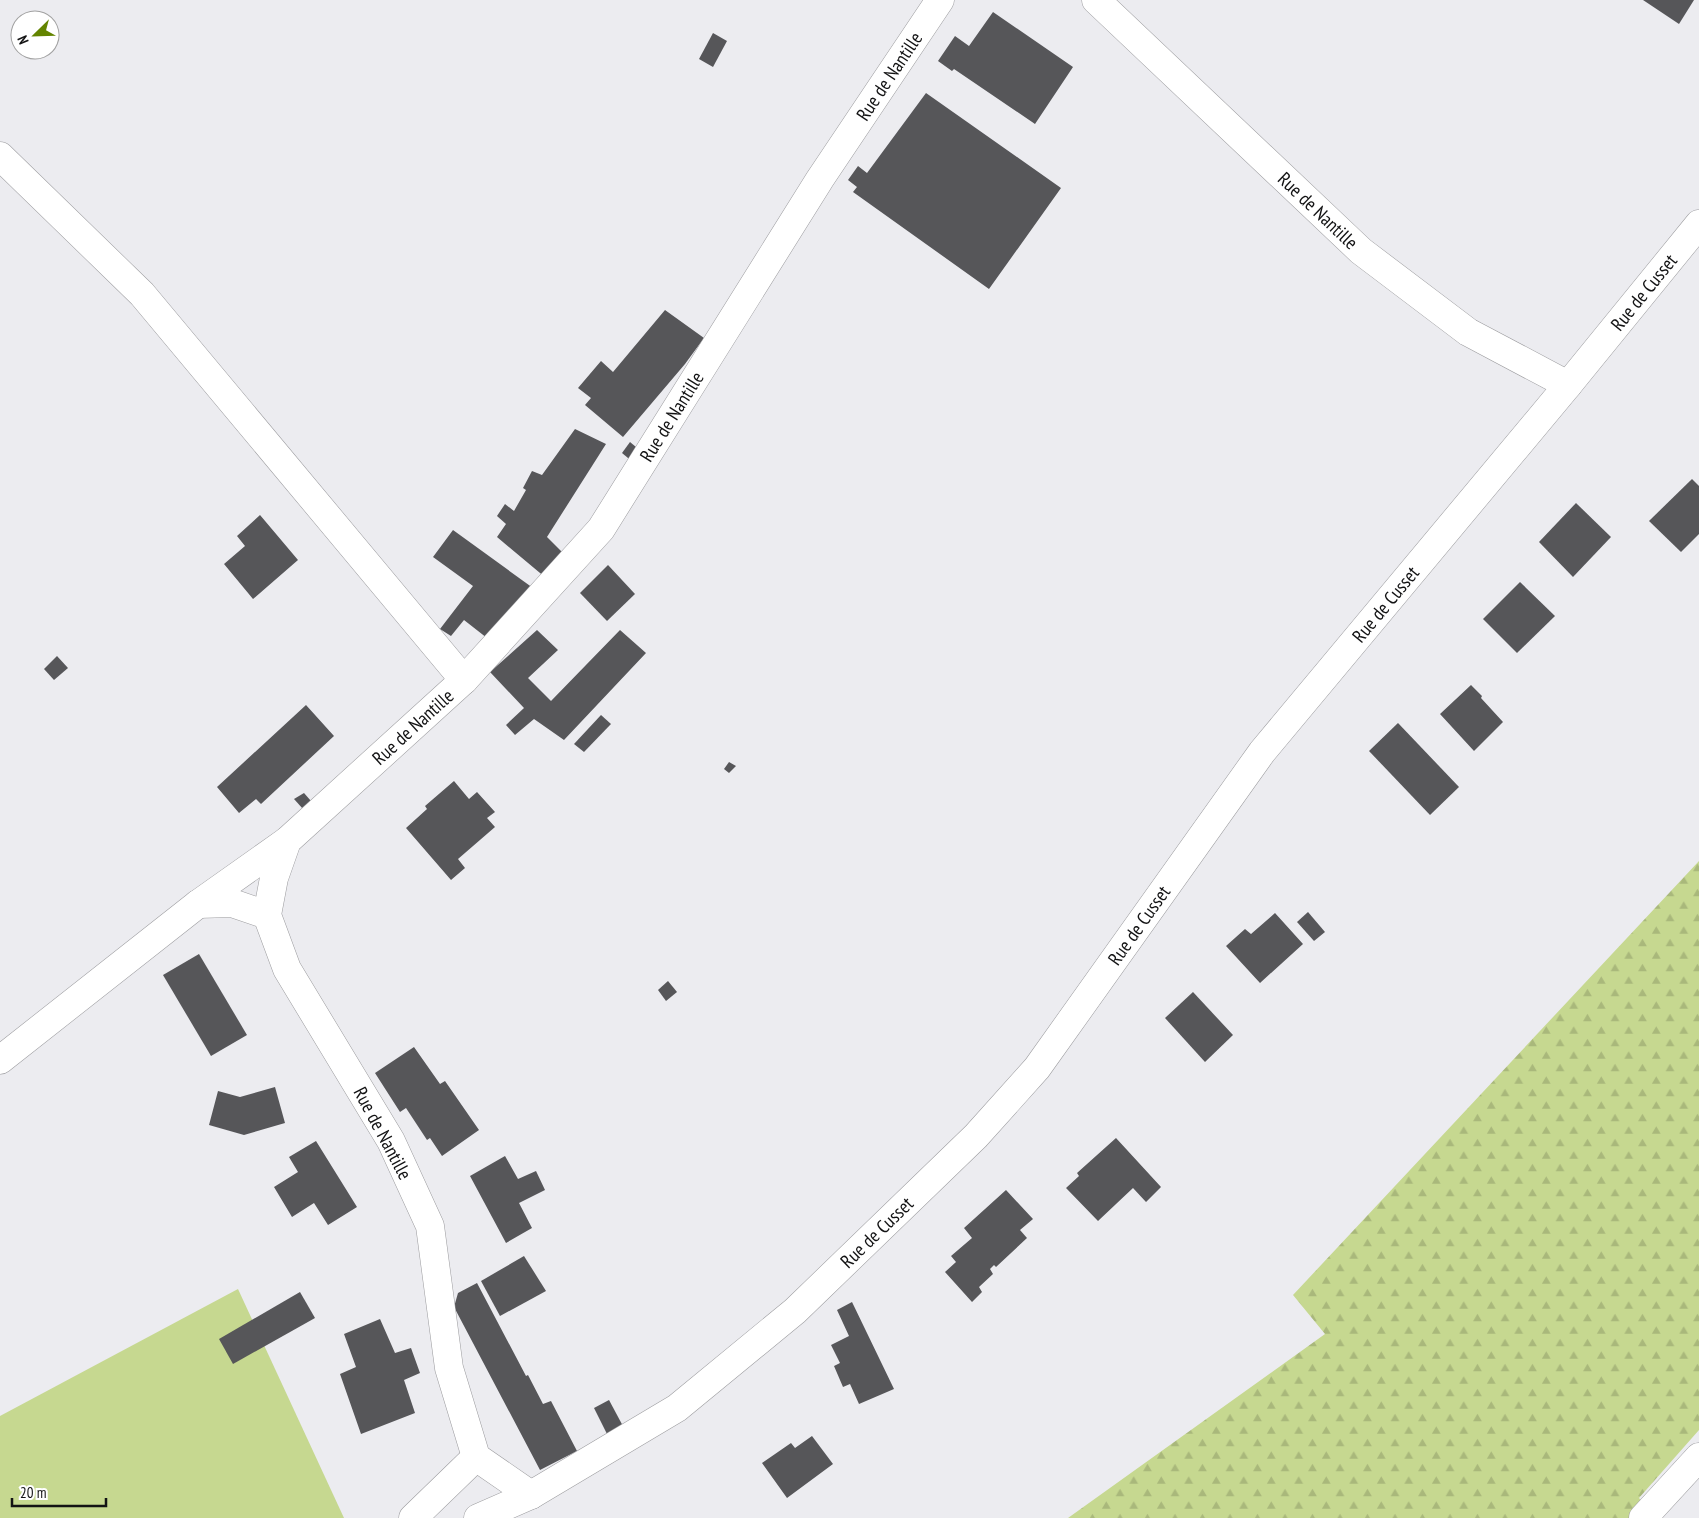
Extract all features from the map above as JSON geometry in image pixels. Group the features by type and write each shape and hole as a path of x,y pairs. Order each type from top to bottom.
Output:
{"street":[{"name":"Rue de Nantille","path":"476,1457 450,1368 430,1226 391,1141 288,969 267,914 274,878 287,841 464,680 600,529 820,178 940,0"},
{"name":"Rue de Nantille","path":"1096,0 1361,251 1468,332 1568,385"},
{"path":"0,156 142,294 464,680"},
{"name":"Rue de Cusset","path":"478,1518 531,1495 677,1408 795,1311 976,1136 1036,1068 1262,752 1568,385 1699,224"},
{"path":"0,1060 198,904 287,841"},
{"path":"198,904 232,903 267,914"},
{"path":"413,1518 476,1457 531,1495"},
{"path":"1642,1518 1699,1457"}],"green space":[{"path":"1699,861 1699,1430 1639,1498 1656,1518 1068,1518 1325,1334 1293,1295"},
{"path":"238,1289 344,1518 0,1518 0,1416"}],"building":[{"path":"1643,0 1694,0 1679,24"},
{"path":"993,12 1073,67 1035,124 954,69 952,71 938,61 955,36 969,46"},
{"path":"713,33 727,41 713,67 699,59"},
{"path":"926,93 1061,188 989,289 853,192 857,187 848,180 858,166 867,173"},
{"path":"665,310 704,338 685,364 623,437 585,405 591,398 578,388 601,361 613,372"},
{"path":"575,429 606,444 547,537 566,556 546,578 497,537 506,524 497,516 505,504 514,511 526,490 523,488 532,471 542,475"},
{"path":"630,442 642,452 634,463 622,453"},
{"path":"1692,479 1699,486 1699,534 1681,552 1649,521"},
{"path":"1576,503 1611,537 1573,577 1539,542"},
{"path":"260,515 298,560 253,599 224,564 245,546 237,536"},
{"path":"453,530 533,588 487,638 464,620 451,636 440,629 473,586 433,557"},
{"path":"608,565 635,594 607,621 580,593"},
{"path":"1520,582 1555,616 1517,653 1483,619"},
{"path":"537,630 558,650 528,678 551,701 620,630 646,653 564,740 534,719 515,735 506,725 524,708 490,672"},
{"path":"57,656 68,668 54,680 44,669"},
{"path":"1471,685 1503,722 1474,751 1440,714"},
{"path":"306,705 334,736 261,804 256,799 239,813 217,787"},
{"path":"601,715 611,724 584,752 574,744"},
{"path":"1398,723 1459,787 1430,815 1369,751"},
{"path":"729,762 736,766 729,773 724,769"},
{"path":"454,781 469,799 477,792 495,812 487,818 495,827 458,859 465,868 451,880 406,828 427,809 425,806"},
{"path":"304,793 311,801 303,809 294,799"},
{"path":"1308,912 1325,932 1314,941 1297,922"},
{"path":"1275,913 1303,944 1260,983 1226,946 1245,929 1251,934"},
{"path":"199,954 247,1035 211,1056 163,975"},
{"path":"668,981 677,992 666,1001 658,990"},
{"path":"1193,992 1233,1035 1205,1062 1165,1018"},
{"path":"414,1047 440,1084 445,1081 479,1130 442,1156 430,1138 427,1140 406,1108 400,1112 375,1073"},
{"path":"275,1087 285,1123 244,1135 209,1125 218,1091 240,1097"},
{"path":"1116,1138 1161,1187 1146,1202 1133,1188 1098,1221 1066,1188 1079,1176 1077,1173"},
{"path":"316,1141 357,1207 328,1225 314,1203 292,1217 274,1187 298,1172 289,1157"},
{"path":"505,1156 518,1179 536,1171 545,1190 519,1203 532,1228 506,1243 470,1176"},
{"path":"1006,1190 1033,1219 1020,1230 1027,1238 996,1267 994,1265 990,1269 993,1274 979,1287 982,1292 972,1302 945,1272 956,1262 951,1256 972,1238 964,1228"},
{"path":"524,1256 546,1291 500,1316 481,1281"},
{"path":"477,1283 526,1376 528,1375 543,1404 551,1401 577,1451 540,1470 454,1307 458,1293"},
{"path":"300,1292 315,1318 233,1364 219,1339"},
{"path":"852,1302 894,1389 859,1404 850,1384 843,1387 834,1366 840,1363 831,1345 849,1336 837,1310"},
{"path":"380,1319 395,1353 411,1348 420,1373 404,1380 415,1413 361,1434 340,1374 356,1367 344,1334"},
{"path":"609,1400 624,1428 608,1436 594,1408"},
{"path":"812,1436 833,1464 787,1498 762,1463 791,1443 795,1448"}]}
